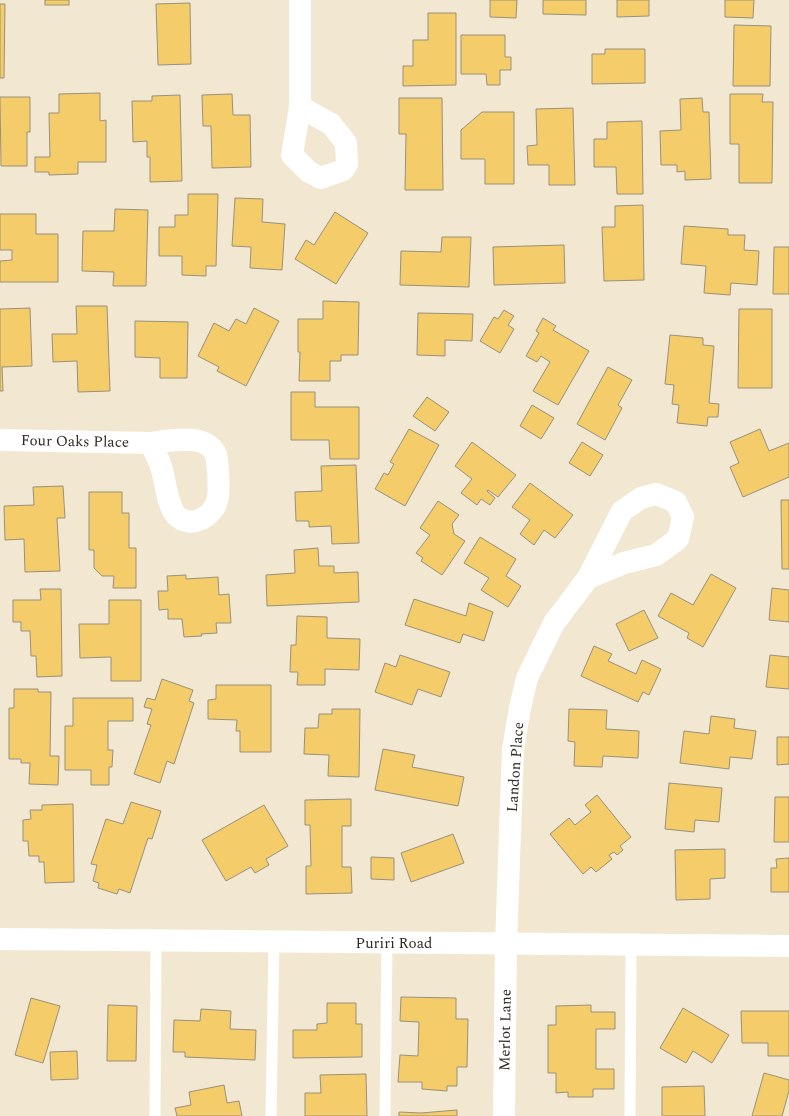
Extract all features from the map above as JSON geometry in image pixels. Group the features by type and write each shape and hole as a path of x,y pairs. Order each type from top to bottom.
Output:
{"street":[{"path":"300,0 300,107"},
{"name":"Four Oaks Place","path":"0,440 150,443"},
{"name":"Landon Place","path":"506,944 513,749 520,708 527,678 554,623 588,578"},
{"name":"Puriri Road","path":"0,939 789,946"},
{"name":"Merlot Lane","path":"504,1116 506,944"}],"lane":[{"path":"155,1116 156,941"},
{"path":"271,1116 274,942"},
{"path":"385,1116 387,943"},
{"path":"630,1116 631,945"}],"building":[{"path":"45,0 69,0 69,5 45,5"},
{"path":"490,0 517,0 516,18 490,17"},
{"path":"543,0 586,0 586,15 543,14"},
{"path":"617,0 649,0 649,16 617,17"},
{"path":"725,0 754,0 753,18 725,17"},
{"path":"190,3 191,64 158,65 156,4"},
{"path":"0,4 5,4 4,78 0,78"},
{"path":"428,13 456,13 456,85 403,86 403,66 413,66 413,40 428,40"},
{"path":"734,25 771,26 770,86 733,86"},
{"path":"461,35 505,35 505,57 511,57 511,70 500,70 500,85 487,85 486,74 461,74"},
{"path":"605,49 645,49 645,83 592,84 592,54 605,54"},
{"path":"100,93 100,121 106,120 106,162 78,162 78,174 49,175 49,172 35,172 35,157 50,157 49,113 59,113 59,94"},
{"path":"232,94 233,115 250,115 251,167 212,168 211,126 203,126 202,95"},
{"path":"730,94 763,94 762,102 773,102 772,183 739,183 739,144 730,144"},
{"path":"180,95 182,181 150,182 150,157 147,157 147,141 133,142 132,101 152,101 152,96"},
{"path":"0,97 30,97 30,132 27,132 27,166 1,166"},
{"path":"399,98 442,98 443,190 405,190 406,134 399,134"},
{"path":"702,98 703,112 709,112 711,179 685,180 685,171 677,172 677,165 661,165 660,131 681,130 680,99"},
{"path":"573,108 575,185 549,185 549,165 528,165 527,146 537,145 536,109"},
{"path":"482,112 514,112 514,184 485,184 485,159 461,159 461,130"},
{"path":"642,121 643,194 617,194 616,167 594,167 594,139 607,139 607,122"},
{"path":"188,194 218,194 216,266 206,266 206,276 182,275 182,256 159,256 159,227 175,227 175,215 188,215"},
{"path":"235,198 263,199 262,222 285,224 282,270 250,268 251,247 232,246"},
{"path":"643,205 644,280 604,281 602,227 615,227 615,206"},
{"path":"115,209 148,210 146,286 113,286 114,272 82,271 83,231 114,231"},
{"path":"335,212 368,233 336,284 295,259 306,240 314,245"},
{"path":"0,214 36,214 36,234 58,234 58,282 0,282 0,261 12,260 12,250 0,250"},
{"path":"684,226 728,229 728,235 745,235 744,250 759,251 757,285 731,283 730,295 704,293 706,266 681,264"},
{"path":"442,237 471,237 469,287 400,285 401,251 441,252"},
{"path":"564,245 565,283 494,285 493,247"},
{"path":"774,247 789,247 789,294 773,294"},
{"path":"323,301 359,302 358,355 341,355 341,361 330,361 330,381 299,381 298,319 323,319"},
{"path":"76,306 107,306 110,391 78,392 77,361 53,362 52,334 77,334"},
{"path":"30,308 32,366 2,367 3,391 0,391 0,309"},
{"path":"254,308 279,321 246,386 217,371 219,367 198,356 214,323 229,331 236,319 246,324"},
{"path":"739,309 772,309 772,388 738,388"},
{"path":"504,310 514,316 508,325 514,329 500,353 480,341 494,317 498,319"},
{"path":"418,313 473,314 472,341 445,340 445,356 417,355"},
{"path":"543,318 556,326 553,330 589,351 558,405 533,391 550,362 541,356 537,362 526,356 539,333 536,331"},
{"path":"135,321 188,322 187,378 160,378 160,358 135,357"},
{"path":"670,335 703,338 703,345 714,346 709,403 719,404 718,417 708,417 707,426 677,423 679,405 672,404 674,385 665,384"},
{"path":"608,367 632,380 618,405 622,408 605,440 577,424"},
{"path":"291,392 315,392 315,407 359,407 359,459 330,459 329,440 291,440"},
{"path":"427,397 449,412 435,431 413,416"},
{"path":"532,405 554,418 541,439 520,426"},
{"path":"409,429 439,445 405,506 375,489 384,473 388,475 394,464 390,462"},
{"path":"760,429 769,451 789,443 789,477 743,497 730,467 739,463 730,442"},
{"path":"472,442 516,475 498,497 487,491 495,498 490,505 481,499 477,505 461,493 472,479 455,466"},
{"path":"582,442 603,455 590,476 569,463"},
{"path":"356,465 359,543 332,544 331,526 309,527 309,521 296,521 295,492 322,491 321,466"},
{"path":"530,483 573,515 555,538 544,530 534,545 520,534 530,520 512,507"},
{"path":"63,486 65,518 57,518 60,571 25,572 24,539 5,540 4,506 34,505 33,487"},
{"path":"89,492 122,492 122,513 129,513 129,548 136,548 136,588 113,588 114,576 102,576 94,568 94,550 89,550"},
{"path":"781,500 789,500 789,569 782,569"},
{"path":"438,501 459,515 452,524 454,534 465,541 442,575 421,561 423,558 416,553 430,535 420,528"},
{"path":"480,537 516,559 506,576 521,586 508,607 481,590 489,578 464,563"},
{"path":"318,548 319,566 334,566 334,573 358,572 359,602 267,606 266,575 295,573 294,550"},
{"path":"711,574 736,588 703,647 687,638 689,633 658,616 671,593 693,605"},
{"path":"186,575 186,579 218,577 219,595 229,594 231,623 216,623 217,633 184,637 182,619 168,619 168,609 159,610 158,591 168,591 167,576"},
{"path":"772,588 789,590 789,622 769,620"},
{"path":"40,589 61,589 62,676 37,677 36,656 31,656 30,631 21,631 21,622 13,622 13,600 41,600"},
{"path":"414,599 466,616 469,603 493,612 484,641 463,634 460,643 405,625"},
{"path":"109,600 141,600 141,681 111,681 111,657 80,658 79,624 109,624"},
{"path":"644,610 658,638 629,651 616,624"},
{"path":"297,616 327,617 327,638 360,639 359,670 325,669 325,685 297,685 298,672 290,672 291,645 296,645"},
{"path":"594,646 612,654 608,661 636,674 642,660 661,669 649,695 643,692 638,702 581,676"},
{"path":"400,655 450,672 441,697 418,689 412,705 375,692 385,663 396,667"},
{"path":"770,655 789,657 789,689 766,687"},
{"path":"162,679 193,690 189,701 194,703 174,764 167,761 160,783 134,774 151,725 147,724 152,709 144,707 147,698 155,700"},
{"path":"216,685 271,685 271,752 240,752 240,731 236,731 237,720 208,719 208,700 216,699"},
{"path":"14,689 38,689 38,692 51,692 50,756 59,756 58,785 29,784 30,763 21,763 21,759 9,759 9,708 14,708"},
{"path":"73,698 133,698 133,721 108,721 108,750 113,750 112,767 109,767 109,785 91,785 91,770 65,770 65,726 73,726"},
{"path":"332,709 360,709 359,777 328,776 329,755 304,754 305,728 318,728 319,714 332,714"},
{"path":"569,709 607,710 606,729 639,731 638,758 603,756 602,767 574,766 575,742 568,741"},
{"path":"711,716 735,719 734,728 756,731 752,759 730,757 729,769 680,763 684,731 709,734"},
{"path":"777,737 789,737 789,764 777,765"},
{"path":"383,749 415,755 412,767 464,777 458,806 375,790"},
{"path":"669,783 722,788 719,822 695,820 694,832 665,829"},
{"path":"597,795 631,837 620,846 623,850 617,855 614,852 609,855 612,859 596,872 591,867 583,874 550,834 569,818 575,825 591,812 585,805"},
{"path":"775,797 789,797 789,842 774,842"},
{"path":"351,799 351,826 342,826 342,867 351,867 352,893 306,894 306,866 311,866 310,825 305,825 305,800"},
{"path":"131,802 161,811 152,839 148,838 130,893 119,889 117,894 98,888 99,883 93,881 97,865 91,864 106,819 123,824"},
{"path":"73,804 74,882 45,883 44,862 39,862 39,856 29,856 28,841 23,841 23,820 31,819 30,810 42,810 42,805"},
{"path":"264,805 288,846 266,859 269,865 255,873 251,867 226,881 202,840"},
{"path":"453,834 464,863 411,882 401,853"},
{"path":"725,849 725,878 710,879 710,899 676,900 675,850"},
{"path":"371,857 394,858 394,880 371,879"},
{"path":"789,858 789,892 771,892 771,868 777,868 776,859"},
{"path":"401,997 456,998 456,1019 468,1019 467,1067 457,1067 457,1086 447,1086 447,1091 422,1089 422,1082 398,1082 400,1055 418,1056 419,1022 400,1021"},
{"path":"31,998 60,1006 43,1063 15,1055"},
{"path":"327,1003 356,1003 356,1024 362,1024 362,1057 293,1058 293,1030 317,1030 317,1024 327,1023"},
{"path":"108,1005 137,1006 136,1061 107,1061"},
{"path":"591,1005 591,1012 615,1012 615,1029 596,1029 596,1069 614,1069 614,1089 593,1089 593,1097 568,1097 568,1092 556,1093 556,1073 548,1073 548,1025 556,1025 556,1006"},
{"path":"683,1008 729,1035 712,1063 693,1051 686,1063 660,1048"},
{"path":"201,1009 231,1011 230,1029 256,1030 255,1060 185,1057 185,1052 173,1052 174,1020 200,1021"},
{"path":"741,1011 789,1011 789,1056 768,1056 768,1043 742,1043"},
{"path":"77,1051 78,1079 51,1080 50,1052"},
{"path":"764,1073 789,1080 789,1091 782,1116 752,1116"},
{"path":"366,1074 367,1116 305,1116 305,1093 321,1093 320,1075"},
{"path":"224,1085 227,1103 239,1101 242,1116 177,1116 175,1108 191,1105 189,1092"},
{"path":"704,1086 705,1116 662,1116 662,1087"},
{"path":"457,1110 457,1116 399,1116 399,1112 421,1113"}]}
